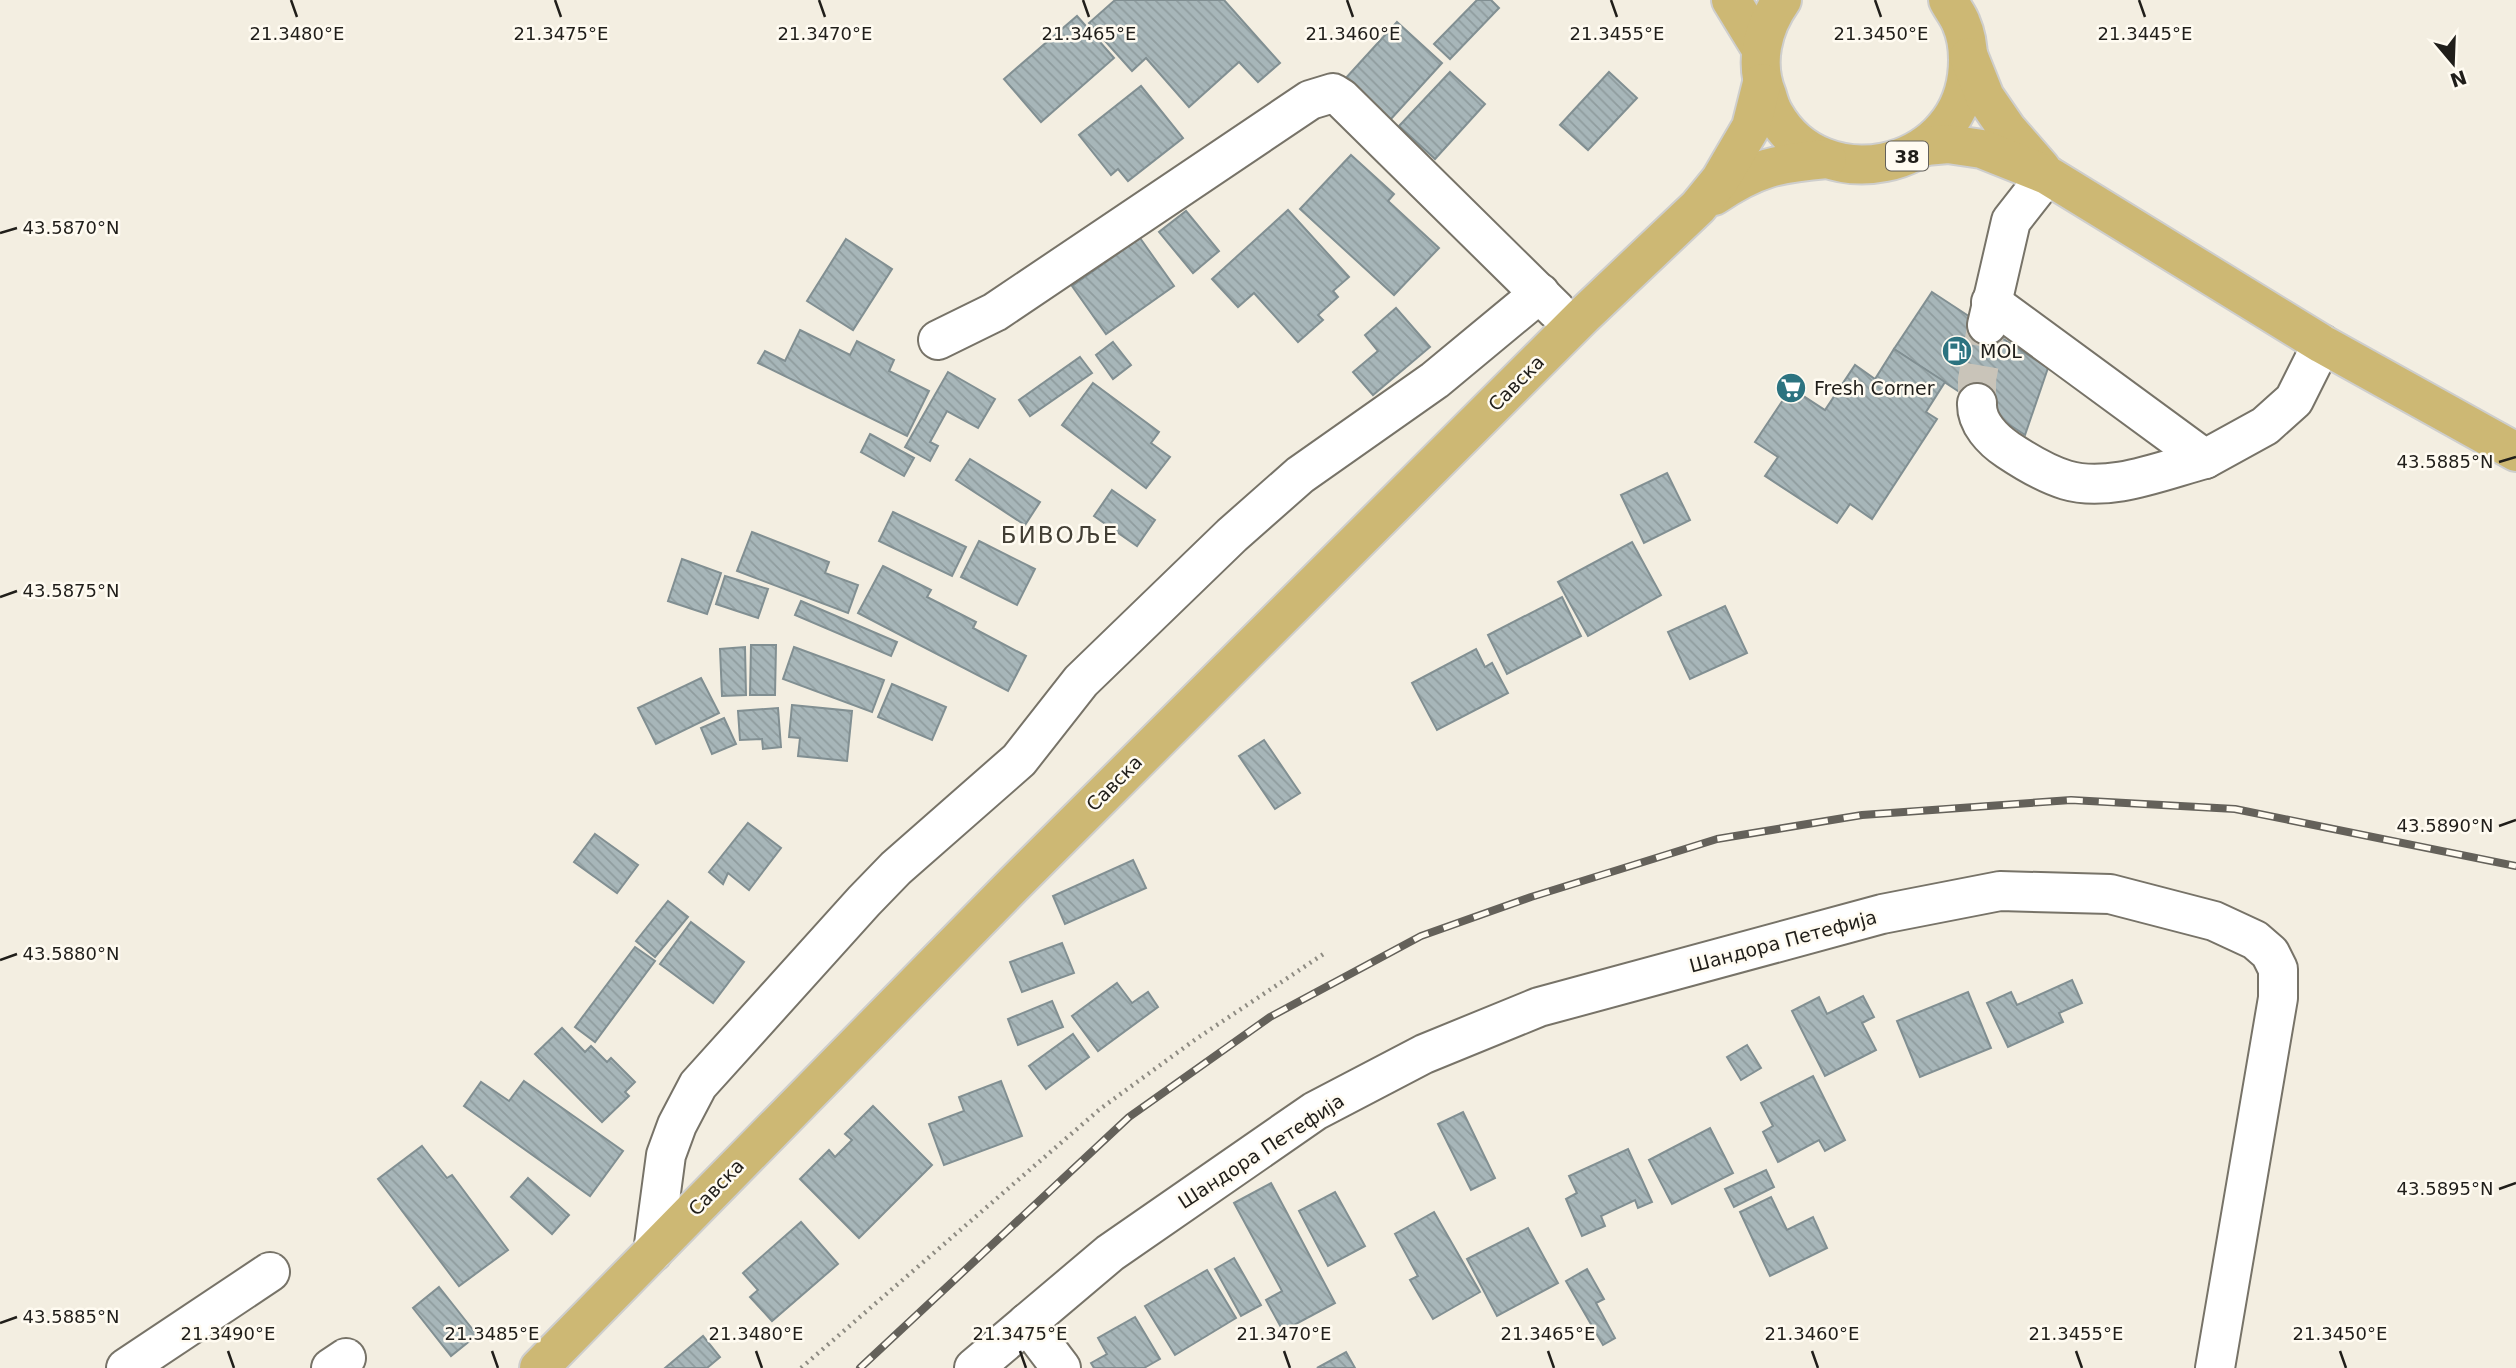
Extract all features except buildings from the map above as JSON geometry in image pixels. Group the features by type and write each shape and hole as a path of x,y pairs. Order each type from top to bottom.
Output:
{"main road":[{"name":"38","path":"1731,0 1761,66 1775,116 1797,142 1827,159 1860,166 1894,162 1926,146 1949,122 1965,92 1962,20"},
{"name":"Савска","path":"539,1368 1023,874 1573,326 1698,207 1720,180 1751,127 1770,16 1782,0"},
{"name":"38","path":"1962,20 1985,97 2007,129 2047,175"},
{"name":"38","path":"1926,146 1948,144 1982,149 2047,175 2322,344 2516,452"},
{"name":"Савска","path":"1698,207 1758,170 1792,162 1827,159"}],"street":[{"path":"938,340 995,312 1310,100 1332,93 1341,98 1573,326"},
{"path":"2047,175 2011,221 1989,315 2204,458"},
{"path":"653,1252 666,1155 677,1125 698,1086 864,901 896,868 1018,760 1081,681 1232,535 1300,475 1435,380 1540,293"},
{"path":"1977,403 1976,408 1984,427 1994,441 2030,464 2068,481 2112,484 2204,458 2265,426 2294,400 2322,344"},
{"name":"Шандора Петефија","path":"974,1368 1110,1253 1315,1111 1424,1054 1539,1007 1895,911 2000,891 2110,894 2214,921 2255,940 2270,953 2278,969 2278,998 2216,1368"},
{"path":"126,1368 270,1272"},
{"path":"1027,1323 1061,1368"}],"path":[{"path":"801,1368 1100,1109 1196,1039 1325,953"}],"tunnel":[{"path":"1977,403 1977,380 1986,328"}],"railway":[{"path":"860,1368 1129,1117 1270,1017 1421,936 1531,897 1717,839 1862,815 2071,800 2235,809 2516,866"}],"place":[{"name":"MOL","path":"1957,351"},
{"name":"Fresh Corner","path":"1791,388"}],"district":[{"name":"БИВОЉЕ","path":"1060,535"}]}
